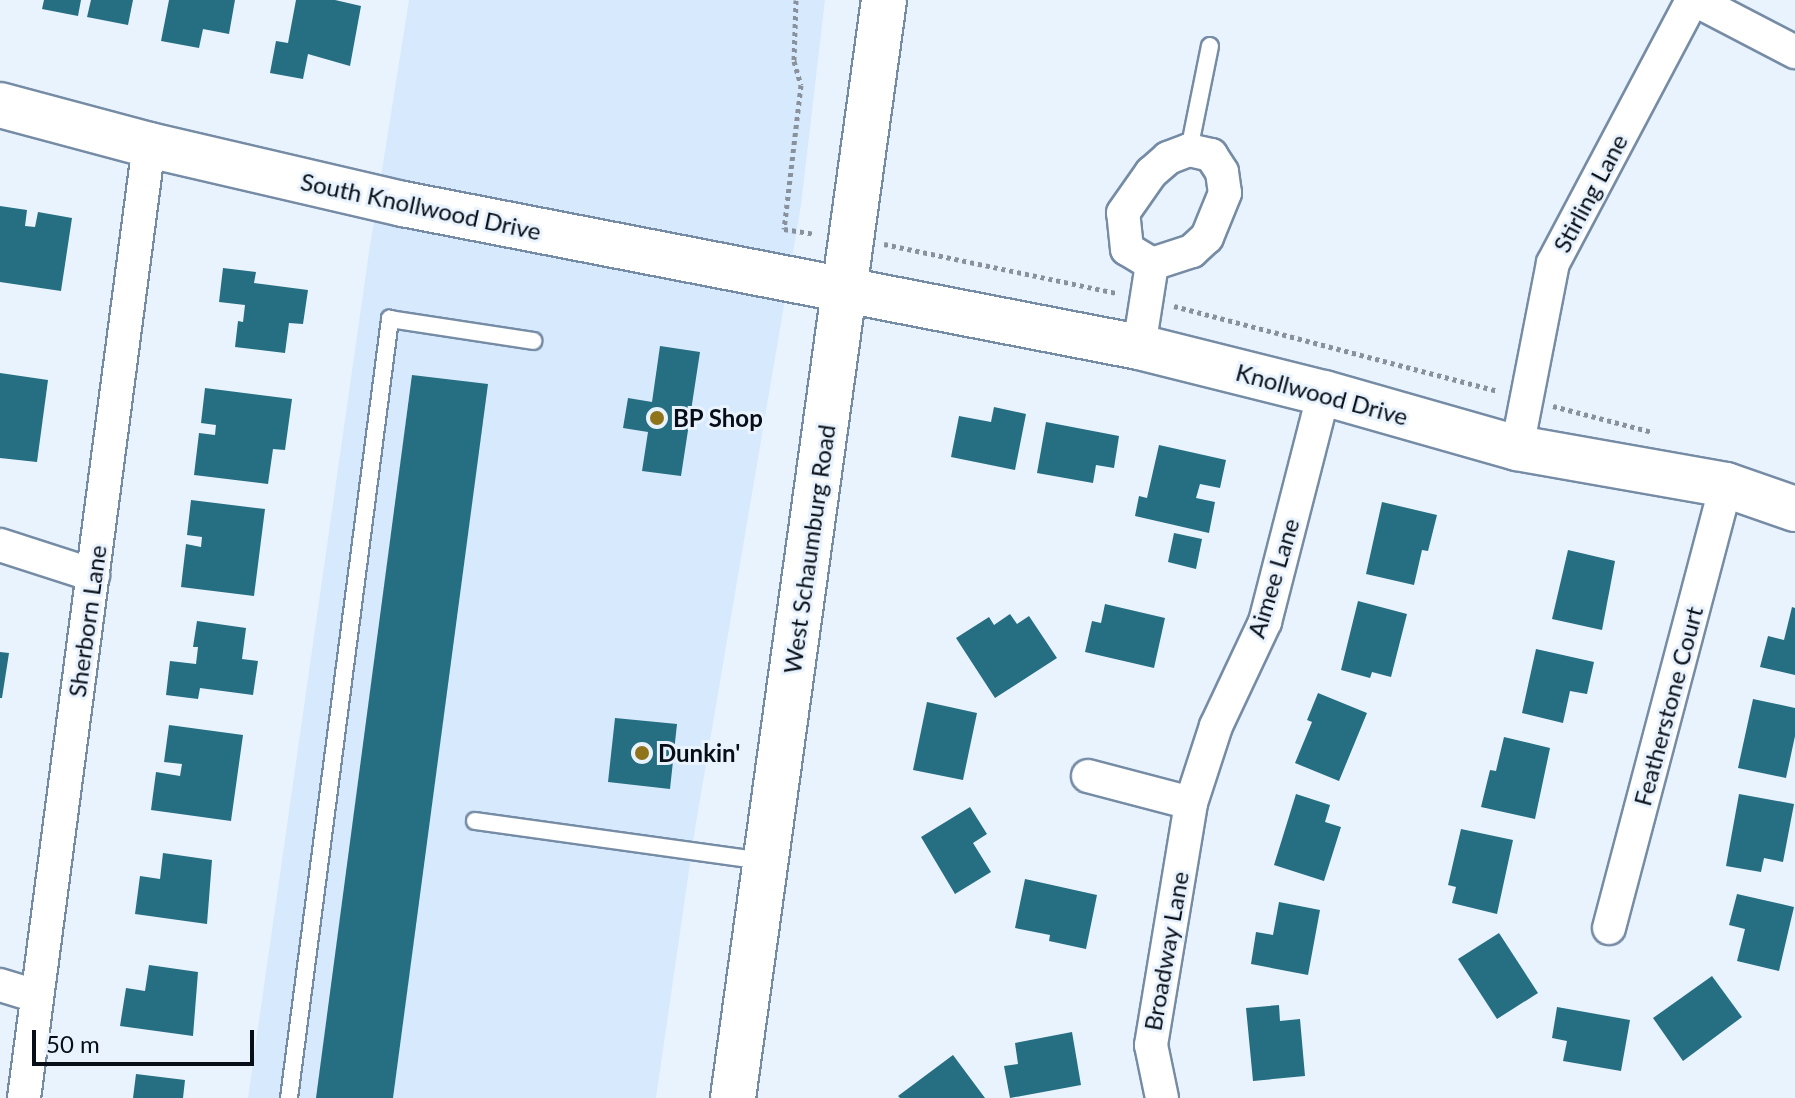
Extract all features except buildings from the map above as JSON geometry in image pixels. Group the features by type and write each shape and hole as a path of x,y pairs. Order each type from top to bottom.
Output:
{"street":[{"name":"West Schaumburg Road","path":"733,1098 884,0"},
{"path":"1694,0 1795,52"},
{"name":"Stirling Lane","path":"1517,448 1553,263 1694,0"},
{"name":"South Knollwood Drive","path":"0,105 149,145 403,204 845,292"},
{"name":"Sherborn Lane","path":"24,1098 149,145"},
{"path":"1189,150 1211,155 1222,172 1225,193 1207,237 1192,251 1152,264 1127,249 1123,213 1151,173 1168,158 1189,150"},
{"path":"1139,347 1152,264"},
{"name":"Knollwood Drive","path":"845,292 1139,347 1324,393 1517,448 1726,485 1795,509"},
{"name":"Aimee Lane","path":"1191,803 1216,726 1265,622 1324,393"},
{"name":"Featherstone Court","path":"1609,928 1726,485"},
{"path":"0,545 93,575"},
{"path":"1088,776 1191,803"},
{"name":"Broadway Lane","path":"1162,1098 1151,1045 1191,803"},
{"path":"0,985 36,996"}],"lane":[{"path":"1189,150 1210,46"},
{"path":"289,1098 390,319 533,341"},
{"path":"475,821 766,861"}],"path":[{"path":"784,229 801,85 794,61 796,0"},
{"path":"902,247 1147,300 1664,435"}],"shaded area":[{"path":"409,0 825,0 801,205 695,829 656,1098 248,1098 369,252"}],"place":[{"name":"BP Shop","path":"657,418"},
{"name":"Dunkin'","path":"642,753"}]}
